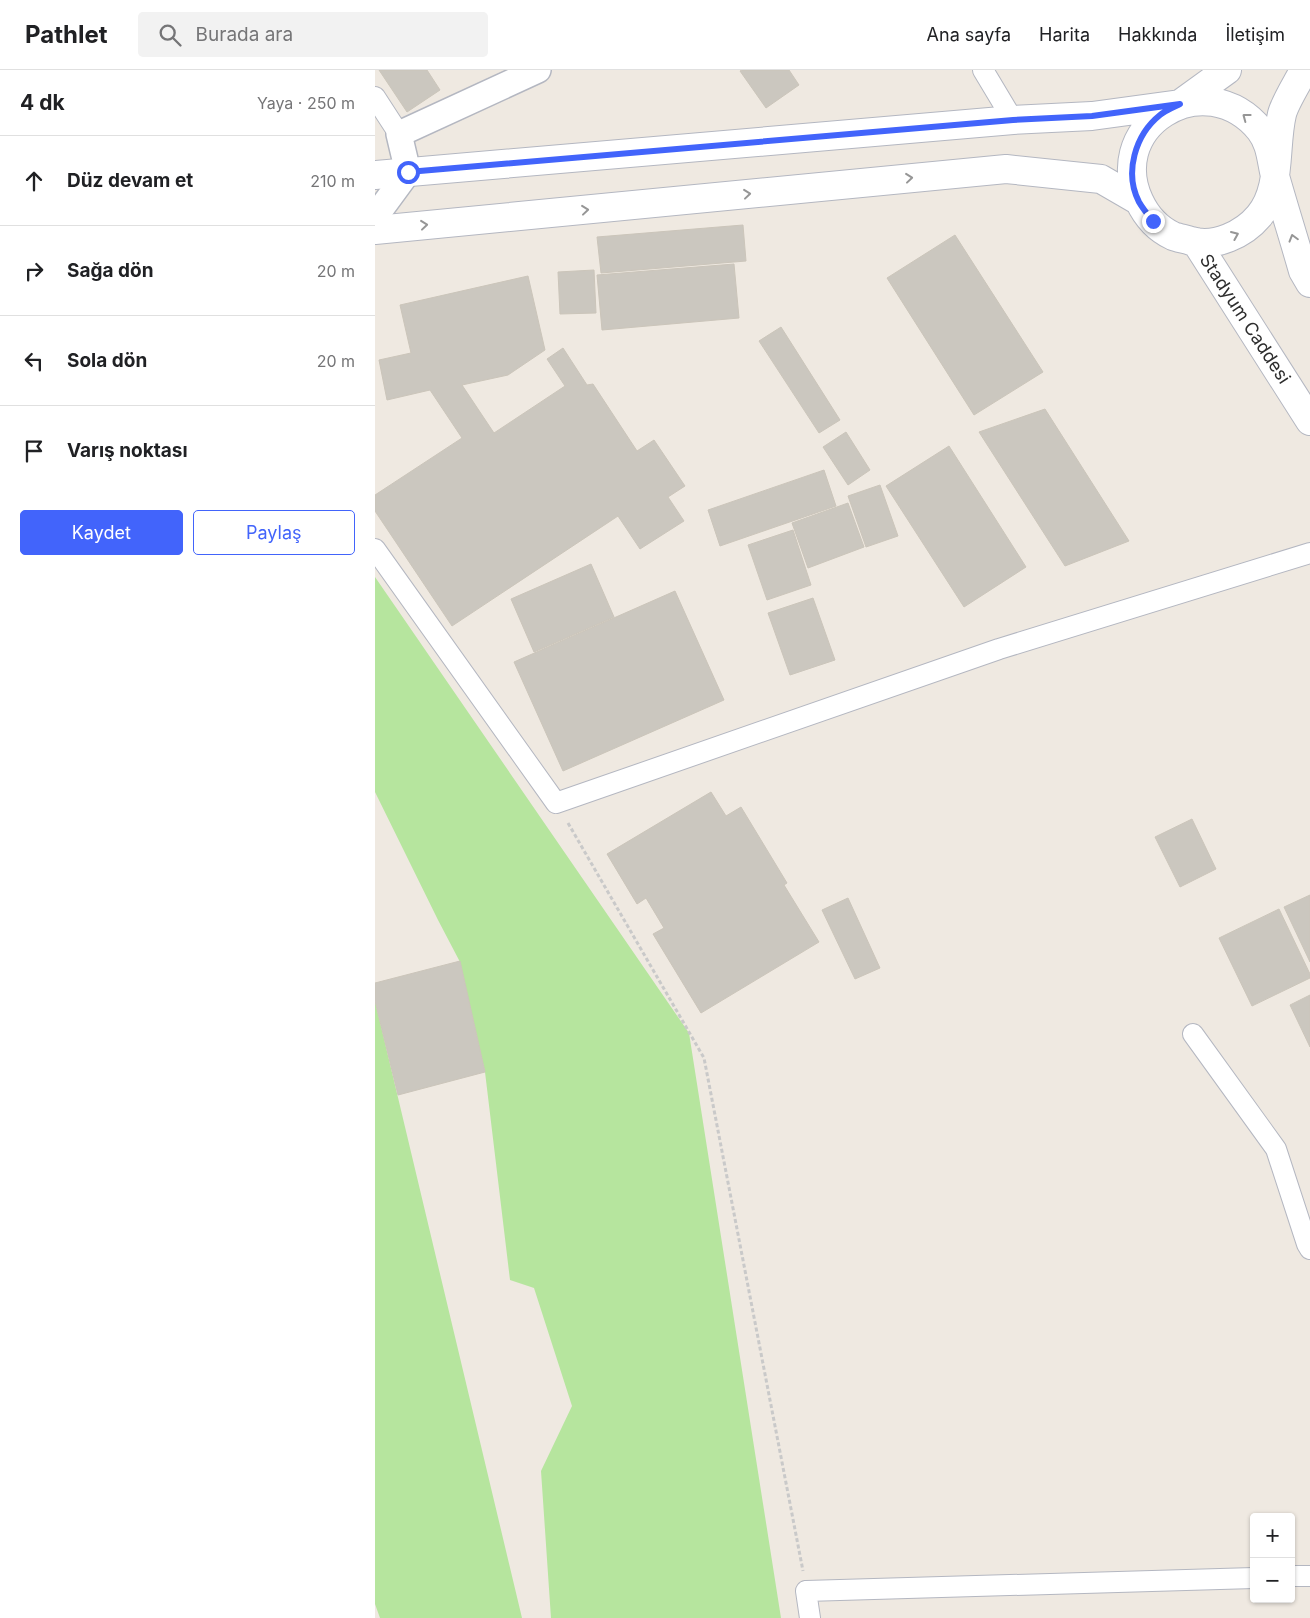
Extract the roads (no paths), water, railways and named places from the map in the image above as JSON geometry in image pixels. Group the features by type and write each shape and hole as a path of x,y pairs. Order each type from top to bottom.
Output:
{"main road":[{"path":"1227,70 1180,104 1161,114 1145,131 1134,153 1132,178 1139,201 1153,221 1166,231 1173,236 1196,242 1220,241 1243,231 1259,216 1270,196 1282,112 1304,70"},
{"path":"375,175 1013,120 1092,116 1203,100 1225,104 1247,116 1261,131 1271,151 1274,174 1303,271 1310,283"},
{"path":"375,230 1006,169 1101,179 1139,201"},
{"name":"Stadyum Caddesi","path":"1196,242 1310,421"}],"street":[{"path":"399,134 538,70"},
{"path":"983,70 1013,120"},
{"path":"375,97 399,134 408,172 375,217"},
{"path":"375,549 556,803 999,649 1310,552"},
{"path":"1193,1034 1276,1149 1310,1249"},
{"path":"1295,1576 1310,1576"},
{"path":"810,1618 806,1591 1250,1578"}]}
